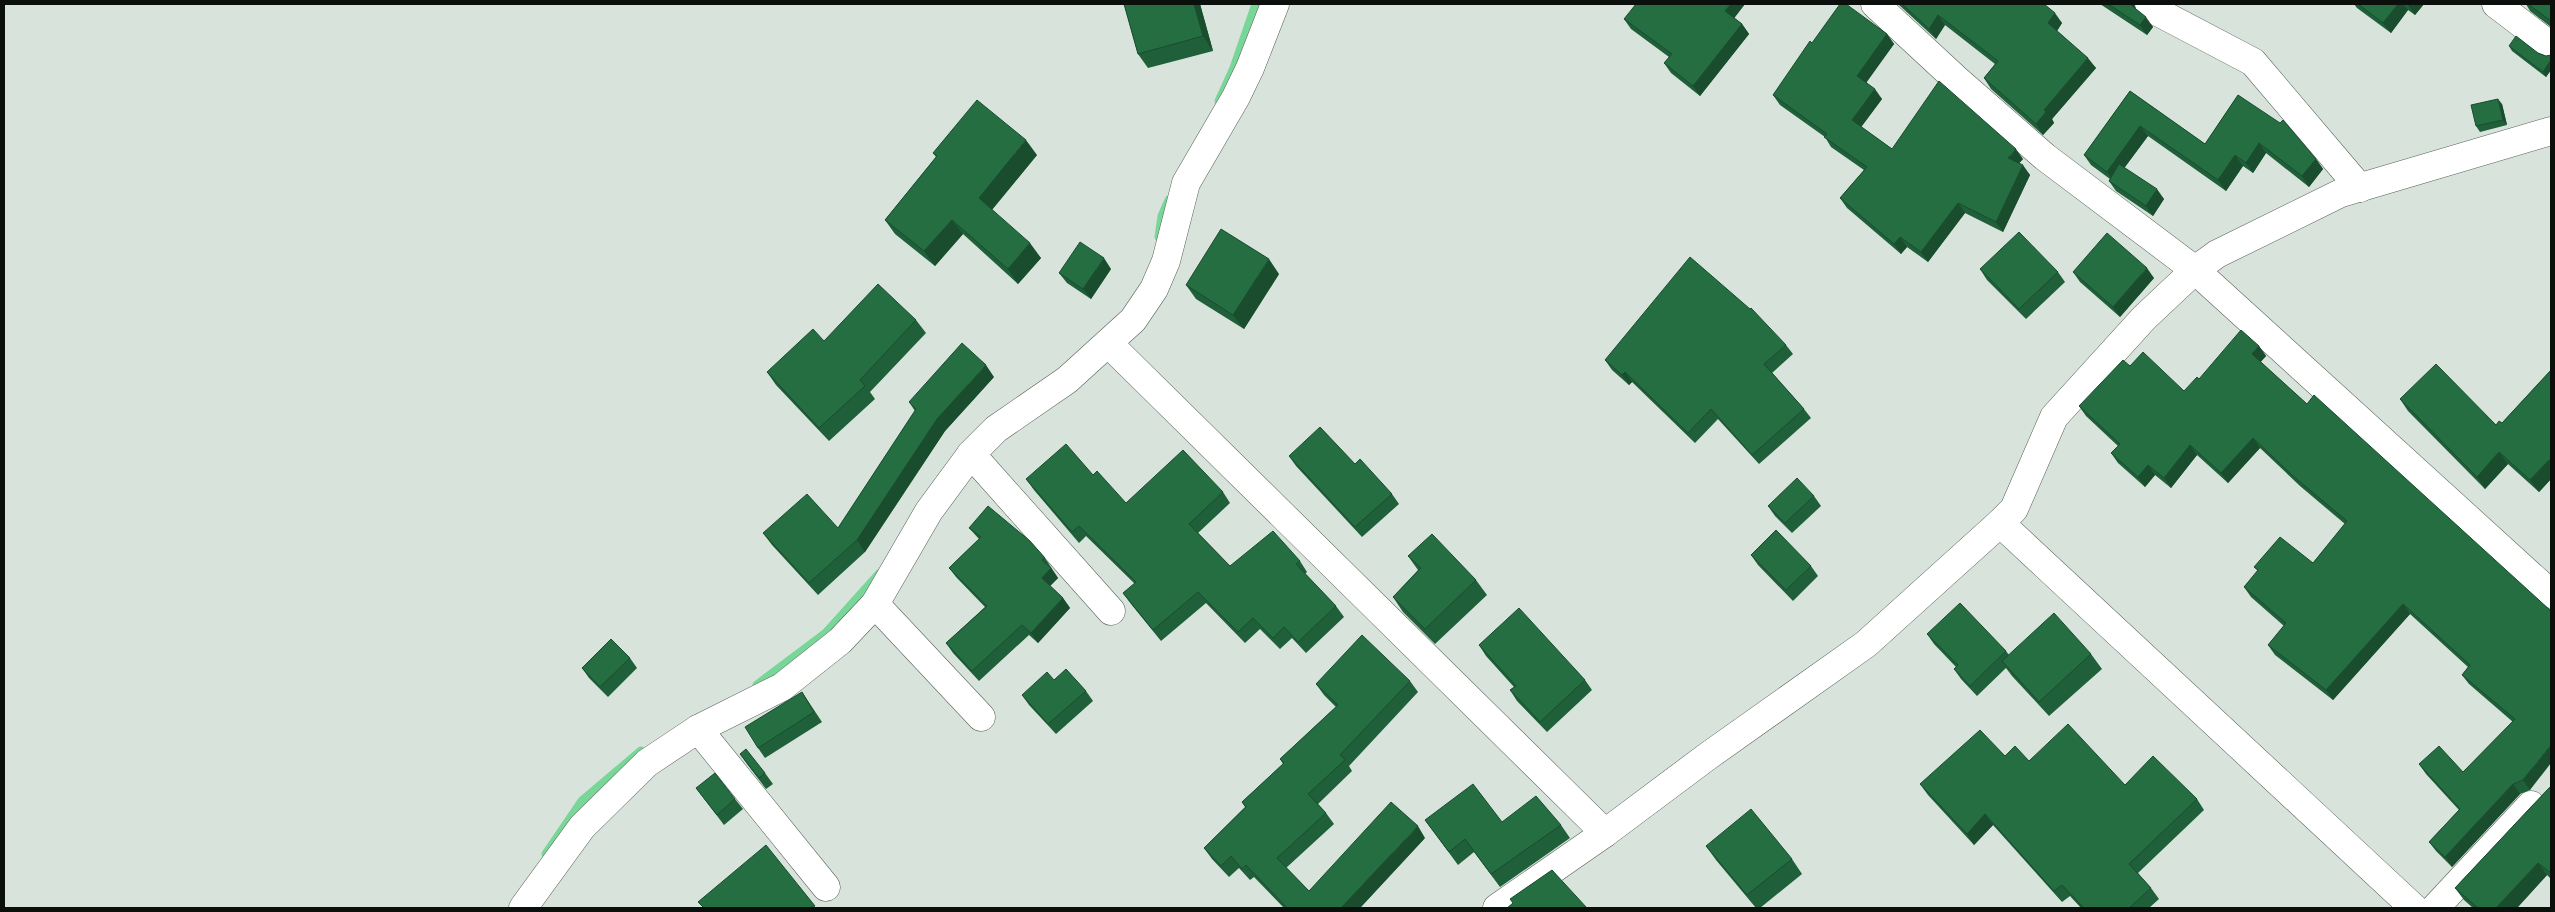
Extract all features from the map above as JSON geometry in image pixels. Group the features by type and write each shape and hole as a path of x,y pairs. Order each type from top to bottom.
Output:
{"street":[{"path":"523,908 582,827 647,763 698,729 782,687 840,641 875,604 929,511 971,454 996,429 1067,380 1109,344 1133,320 1154,289 1166,260 1186,183 1236,97 1250,68 1275,4"},
{"path":"1875,4 1957,80 2045,157 2195,270 2551,594"},
{"path":"2149,4 2158,12 2253,62 2360,188"},
{"path":"2496,4 2551,46"},
{"path":"1497,908 1866,644 2000,523 2014,509 2054,418 2144,318 2195,270 2218,254 2341,193 2551,131"},
{"path":"1109,344 1604,833"},
{"path":"971,454 1111,610"},
{"path":"2000,523 2414,908"},
{"path":"875,604 981,717"},
{"path":"698,729 826,886"},
{"path":"2435,908 2531,805"}],"building":[{"path":"1124,4 1194,4 1203,36 1138,54"},
{"path":"1636,4 1731,4 1725,11 1742,24 1693,86 1664,63 1672,54 1624,19"},
{"path":"1840,4 1846,4 1887,34 1857,76 1875,89 1852,120 1892,149 1939,81 2016,149 2008,158 2023,165 1996,222 1958,203 1921,252 1900,237 1894,244 1840,198 1867,167 1824,137 1827,134 1773,95 1810,41 1812,43"},
{"path":"1902,4 2044,4 2055,13 2048,23 2088,58 2044,110 2046,112 2036,124 1984,78 1998,61 1938,15 1929,29"},
{"path":"2108,4 2131,4 2146,17 2140,25"},
{"path":"2358,4 2398,4 2383,23"},
{"path":"2528,4 2551,4 2551,21"},
{"path":"2516,36 2538,53 2546,56 2551,55 2551,60 2543,72 2509,46"},
{"path":"2130,91 2205,144 2238,95 2280,123 2283,120 2316,159 2302,176 2259,143 2246,163 2235,155 2218,180 2140,126 2107,172 2084,155"},
{"path":"2498,99 2503,120 2476,126 2471,105"},
{"path":"977,100 1026,140 979,198 1030,243 1008,269 952,220 924,251 885,220 937,156 933,153"},
{"path":"2119,164 2157,189 2146,206 2109,181"},
{"path":"1221,229 1269,259 1233,315 1186,285"},
{"path":"2019,232 2058,272 2019,309 1980,269"},
{"path":"2107,233 2147,268 2113,307 2073,272"},
{"path":"1080,242 1104,258 1083,289 1059,273"},
{"path":"1690,257 1751,308 1786,345 1764,364 1804,409 1752,455 1711,409 1688,433 1625,372 1622,375 1605,360"},
{"path":"878,284 916,320 860,380 865,386 819,428 767,372 813,329 824,341"},
{"path":"2241,330 2259,346 2252,354 2307,404 2314,395 2551,611 2551,745 2523,780 2513,784 2445,857 2429,842 2460,809 2419,764 2439,746 2463,772 2515,719 2462,675 2470,665 2403,604 2326,690 2268,645 2286,623 2244,587 2258,570 2254,567 2280,537 2313,563 2347,521 2293,476 2253,438 2221,473 2190,445 2164,478 2148,465 2138,477 2111,453 2120,444 2079,406 2123,360 2130,366 2143,352 2184,391 2197,377 2199,379"},
{"path":"962,343 986,365 937,419 857,540 809,583 763,533 807,494 838,528 916,409 909,402"},
{"path":"2436,364 2496,425 2499,421 2502,423 2551,370 2551,462 2549,460 2530,480 2499,452 2477,477 2400,399"},
{"path":"1320,427 1355,464 1360,459 1392,494 1355,527 1289,456"},
{"path":"1066,444 1093,475 1097,471 1126,503 1183,450 1223,492 1189,524 1230,566 1273,531 1300,561 1296,564 1336,606 1298,642 1284,627 1273,638 1253,618 1238,632 1198,592 1153,630 1123,593 1136,582 1079,526 1072,532 1026,479"},
{"path":"1797,478 1814,496 1785,523 1768,506"},
{"path":"988,506 1030,541 1045,558 1042,560 1051,568 1042,578 1063,598 1031,633 1022,625 972,671 946,643 987,606 949,568 981,537 969,528"},
{"path":"1776,530 1811,566 1786,590 1751,555"},
{"path":"1432,534 1476,580 1425,629 1393,597 1421,568 1408,556"},
{"path":"1960,603 2006,651 1970,686 1954,669 1958,665 1927,634"},
{"path":"1519,608 1585,680 1540,722 1510,690 1516,686 1479,645"},
{"path":"2054,613 2091,654 2039,702 2002,661"},
{"path":"1362,635 1410,681 1340,755 1345,760 1308,794 1326,813 1277,858 1309,891 1391,802 1418,826 1341,908 1287,908 1246,865 1242,869 1231,856 1221,866 1204,848 1246,807 1242,802 1284,763 1280,759 1338,705 1316,684"},
{"path":"611,639 630,658 600,687 582,668"},
{"path":"1066,669 1086,691 1048,724 1022,695 1047,672 1054,680"},
{"path":"802,692 814,712 758,748 745,727"},
{"path":"2068,724 2125,785 2153,756 2197,799 2129,864 2151,888 2129,908 2084,908 2062,885 2054,891 1985,814 1967,834 1920,784 1980,730 2005,756 2015,746 2029,761"},
{"path":"746,749 765,773 759,778 740,754"},
{"path":"715,773 735,799 717,815 696,788"},
{"path":"1473,784 1502,822 1536,796 1561,825 1491,874 1465,839 1449,852 1425,820"},
{"path":"2551,786 2551,873 2538,863 2496,908 2478,908 2455,888"},
{"path":"1751,809 1792,859 1747,895 1706,846"},
{"path":"766,845 815,906 811,908 704,908 698,902"},
{"path":"1552,870 1587,908 1507,908 1513,903 1510,899"}],"waterway":[{"path":"1219,101 1234,68 1256,4"},
{"path":"1159,237 1162,216 1169,200"},
{"path":"757,685 826,633 880,573"},
{"path":"546,854 582,801 641,751"}]}
